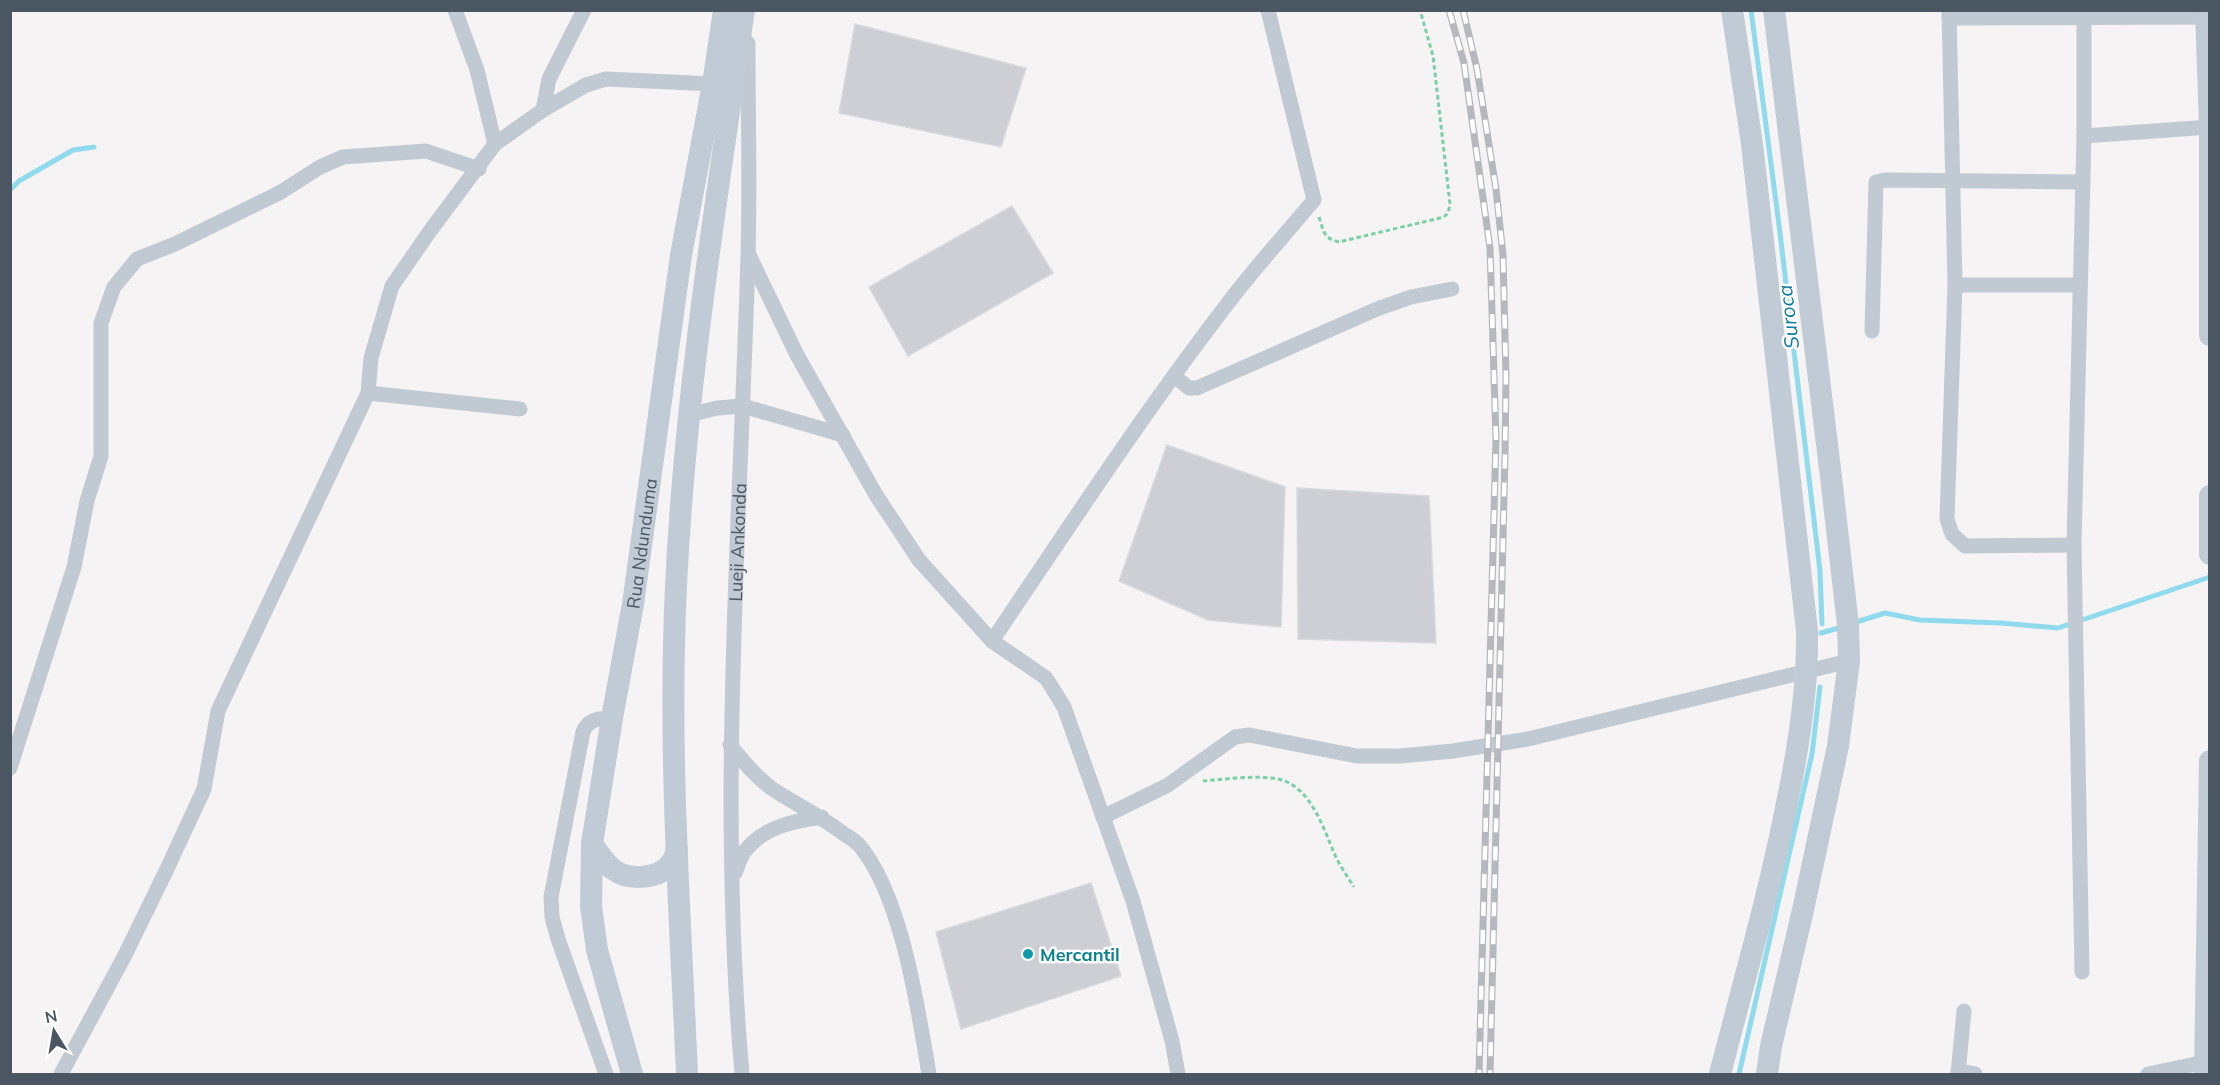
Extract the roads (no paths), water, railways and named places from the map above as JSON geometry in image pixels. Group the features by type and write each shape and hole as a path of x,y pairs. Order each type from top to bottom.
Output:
{"main road":[{"name":"Rua Ndunduma","path":"632,1074 597,950 591,906 592,844 633,604 681,255 713,84 724,10"},
{"name":"Rua Ndunduma","path":"677,850 674,713 676,586 689,415 712,230 746,10"},
{"path":"1720,1074 1782,830 1799,745 1808,669 1807,631 1752,144 1732,10"},
{"path":"1767,1074 1771,1046 1838,746 1849,661 1848,625 1774,10"},
{"path":"2207,15 2210,127 2210,335"},
{"path":"2210,496 2210,554"},
{"path":"2206,1066 2210,761"},
{"path":"592,844 614,870 625,876 638,877 662,872 671,863 677,850"},
{"path":"677,850 687,1074"}],"street":[{"path":"454,10 477,70 495,144"},
{"path":"543,110 549,80 584,10"},
{"name":"Lueji Ankonda","path":"742,1074 732,878 730,745 748,252 746,10"},
{"path":"992,641 1173,376 1236,292 1314,200 1268,10"},
{"path":"2074,545 1965,546 1952,534 1947,519 1955,285 1949,14 2084,19 2207,15"},
{"path":"2082,972 2074,545 2084,136 2084,19"},
{"path":"61,1074 130,944 204,789 218,711 368,393 371,358 392,286 495,144 543,110 586,85 606,79 713,84"},
{"path":"2084,136 2210,127"},
{"path":"10,768 74,567 87,501 101,456 101,323 114,287 137,259 175,244 281,192 320,167 343,157 426,151 479,169"},
{"path":"1872,331 1876,183 1885,180 2083,182"},
{"path":"748,252 797,355 876,495 920,561 992,641 1046,678 1064,707 1133,901 1172,1041 1178,1074"},
{"path":"1955,285 2080,285"},
{"path":"1173,376 1189,388 1197,388 1377,309 1411,297 1452,289"},
{"path":"368,393 520,409"},
{"path":"689,415 717,408 743,406 843,435"},
{"path":"1103,817 1185,776 1235,737 1248,735 1358,756 1400,756 1453,751 1527,739 1808,669 1849,661"},
{"path":"606,1074 558,939 552,916 551,897 583,732 586,725 593,721 600,718 612,718"},
{"path":"730,745 748,767 770,787 822,817 858,844 876,872 890,900 915,991 929,1074"},
{"path":"732,878 744,852 759,837 776,827 822,817"},
{"path":"1964,1011 1958,1073 1975,1074"},
{"path":"2148,1074 2206,1066"}],"waterway":[{"name":"Suroca","path":"1751,10 1820,571 1822,624"},
{"path":"10,190 19,181 73,150 94,147"},
{"path":"1853,623 1885,613 1920,620 2058,628 2210,577"},
{"path":"1821,633 1842,627"},
{"path":"1739,1074 1812,754 1820,687"}],"railway":[{"path":"1449,10 1464,63 1490,248 1496,439 1479,1074"},
{"path":"1463,10 1477,69 1496,189 1503,255 1505,456 1490,1074"}],"place":[{"name":"Mercantil","path":"1028,954"}]}
